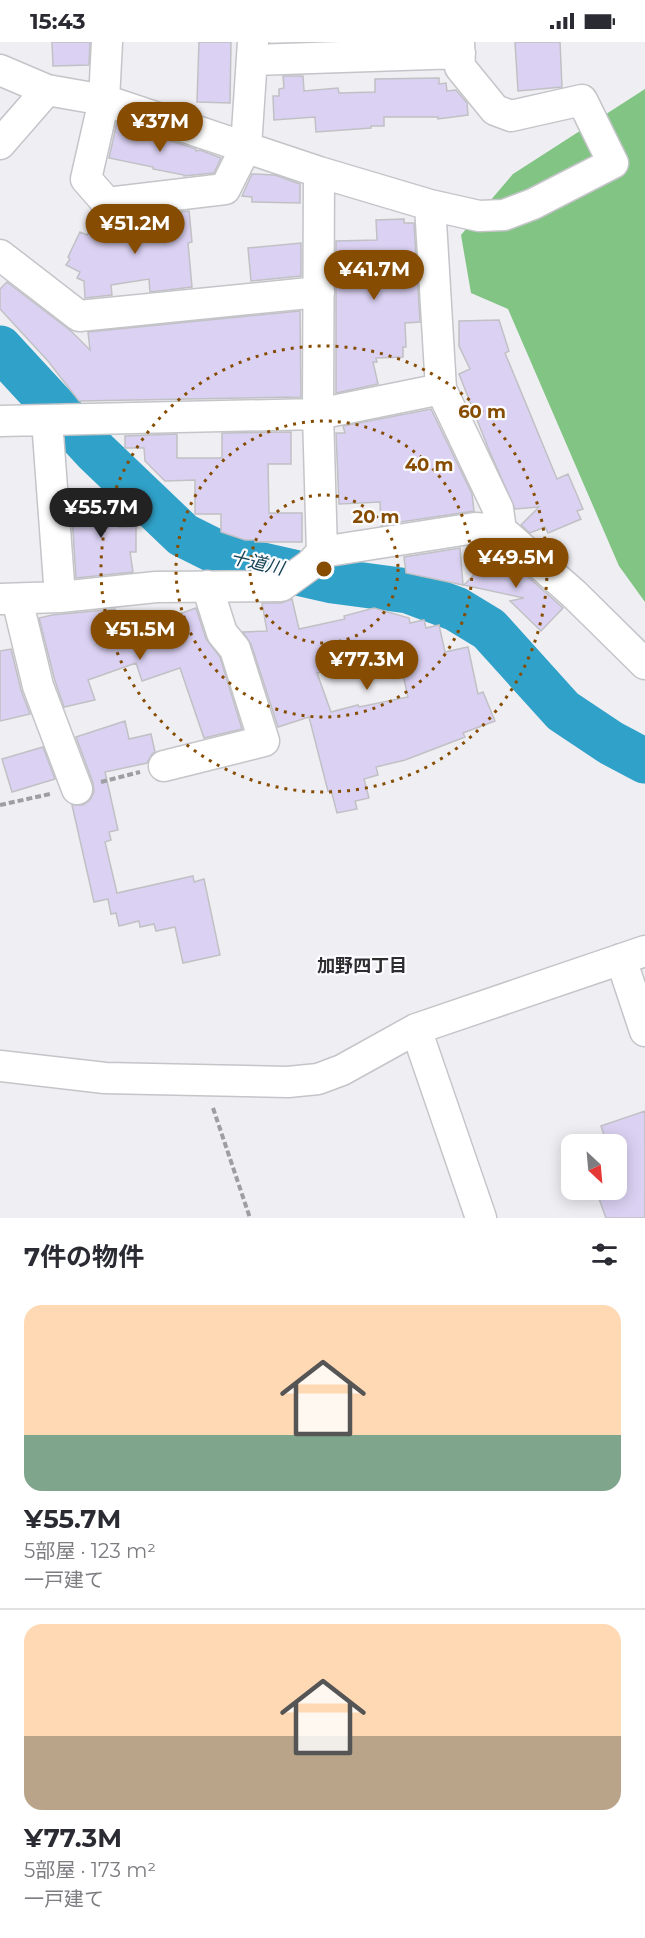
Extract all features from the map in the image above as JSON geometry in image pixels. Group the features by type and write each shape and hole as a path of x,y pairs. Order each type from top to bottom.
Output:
{"street":[{"path":"0,70 47,90 104,100 246,147 319,171 430,205 479,216 504,215 533,204 613,163 582,99 511,116 495,110 460,67 459,48 253,51 246,147 225,189 107,203 86,179 104,100 107,42"},
{"path":"0,144 47,90"},
{"path":"316,559 319,171"},
{"path":"430,205 441,389 498,509 501,530"},
{"path":"0,255 79,316 319,292"},
{"path":"0,421 318,414 441,389"},
{"path":"47,420 60,597"},
{"path":"77,789 8,599 60,597 156,587 281,586 316,559 475,528 501,530 574,594 645,664"},
{"path":"164,766 264,741 236,649 222,633 207,586"},
{"path":"0,1066 105,1078 288,1082 318,1078 342,1070 416,1029 633,955 645,1031"},
{"path":"416,1029 481,1218"}],"path":[{"path":"203,1080 250,1218"}],"green space":[{"path":"645,89 645,602 619,566 508,309 471,293 461,235 513,174"}],"building":[{"path":"52,42 90,42 89,65 53,66"},
{"path":"199,42 231,42 230,103 197,102"},
{"path":"515,42 560,42 562,87 518,91"},
{"path":"283,76 303,76 304,91 338,88 339,93 375,92 375,79 439,78 439,84 446,83 447,91 456,90 467,103 468,115 438,119 438,117 384,117 384,126 316,132 315,117 274,120 273,96 279,96 279,89 284,88"},
{"path":"117,122 144,132 144,134 221,158 214,173 184,176 109,158"},
{"path":"252,174 275,175 300,184 300,203 252,202 252,197 242,196"},
{"path":"189,211 192,242 188,243 192,287 150,292 149,279 111,285 112,295 85,298 84,281 77,278 80,272 66,265 80,232 87,235 92,227 102,232 108,220 118,219 146,233 144,216"},
{"path":"404,219 404,223 414,223 420,322 405,323 406,347 403,347 403,357 376,358 377,362 373,362 378,384 336,393 336,241 377,240 376,220"},
{"path":"301,243 301,276 251,281 248,248"},
{"path":"7,282 71,331 90,350 88,332 300,311 301,397 79,401 48,361 0,309 0,289"},
{"path":"499,320 509,351 505,353 557,479 568,474 583,509 577,511 581,519 548,533 545,527 530,533 521,525 539,507 515,509 459,374 470,369 459,346 459,321"},
{"path":"431,409 472,494 474,511 381,525 380,502 339,504 336,433 345,433 343,426"},
{"path":"291,432 291,464 268,464 269,513 302,513 302,542 255,542 255,540 245,540 221,532 221,514 195,514 195,480 165,481 145,461 144,448 125,448 125,436 177,434 177,458 222,458 222,433"},
{"path":"114,499 114,513 118,513 119,527 136,526 136,552 130,552 133,572 76,578 71,500"},
{"path":"460,548 463,585 406,573 404,557"},
{"path":"498,550 563,608 541,631 510,601 524,598 464,585"},
{"path":"292,599 299,629 345,619 344,616 374,608 409,618 410,623 424,620 426,628 439,625 445,652 468,647 478,694 483,692 495,721 463,733 465,737 405,760 376,767 378,775 364,779 369,798 355,801 357,809 337,813 331,790 328,791 309,717 278,727 251,644 243,632 267,631 262,603 281,603","holes":["398,653 408,697 331,712 317,673"]},
{"path":"196,608 206,639 220,657 242,729 204,738 180,668 142,681 136,663 88,680 95,700 64,707 39,618 115,609 126,642 168,627 165,619"},
{"path":"11,649 21,690 30,714 0,721 0,651"},
{"path":"125,721 129,739 151,734 155,752 147,763 105,772 118,830 109,832 111,840 105,842 117,893 193,876 194,882 204,879 220,955 183,963 175,927 156,931 154,924 140,927 139,921 119,926 116,913 111,914 108,899 94,902 72,805 83,805 90,800 94,792 93,783 76,737"},
{"path":"43,747 55,779 12,792 2,759"},
{"path":"645,1111 645,1218 606,1218 600,1200 627,1200 627,1134 604,1134 601,1126"}],"waterway":[{"name":"十道川","path":"0,348 96,452 183,535 227,557 333,581 408,591 456,609 489,629 563,711 611,743 645,761"}],"district":[{"name":"加野四丁目","path":"362,966"}]}
